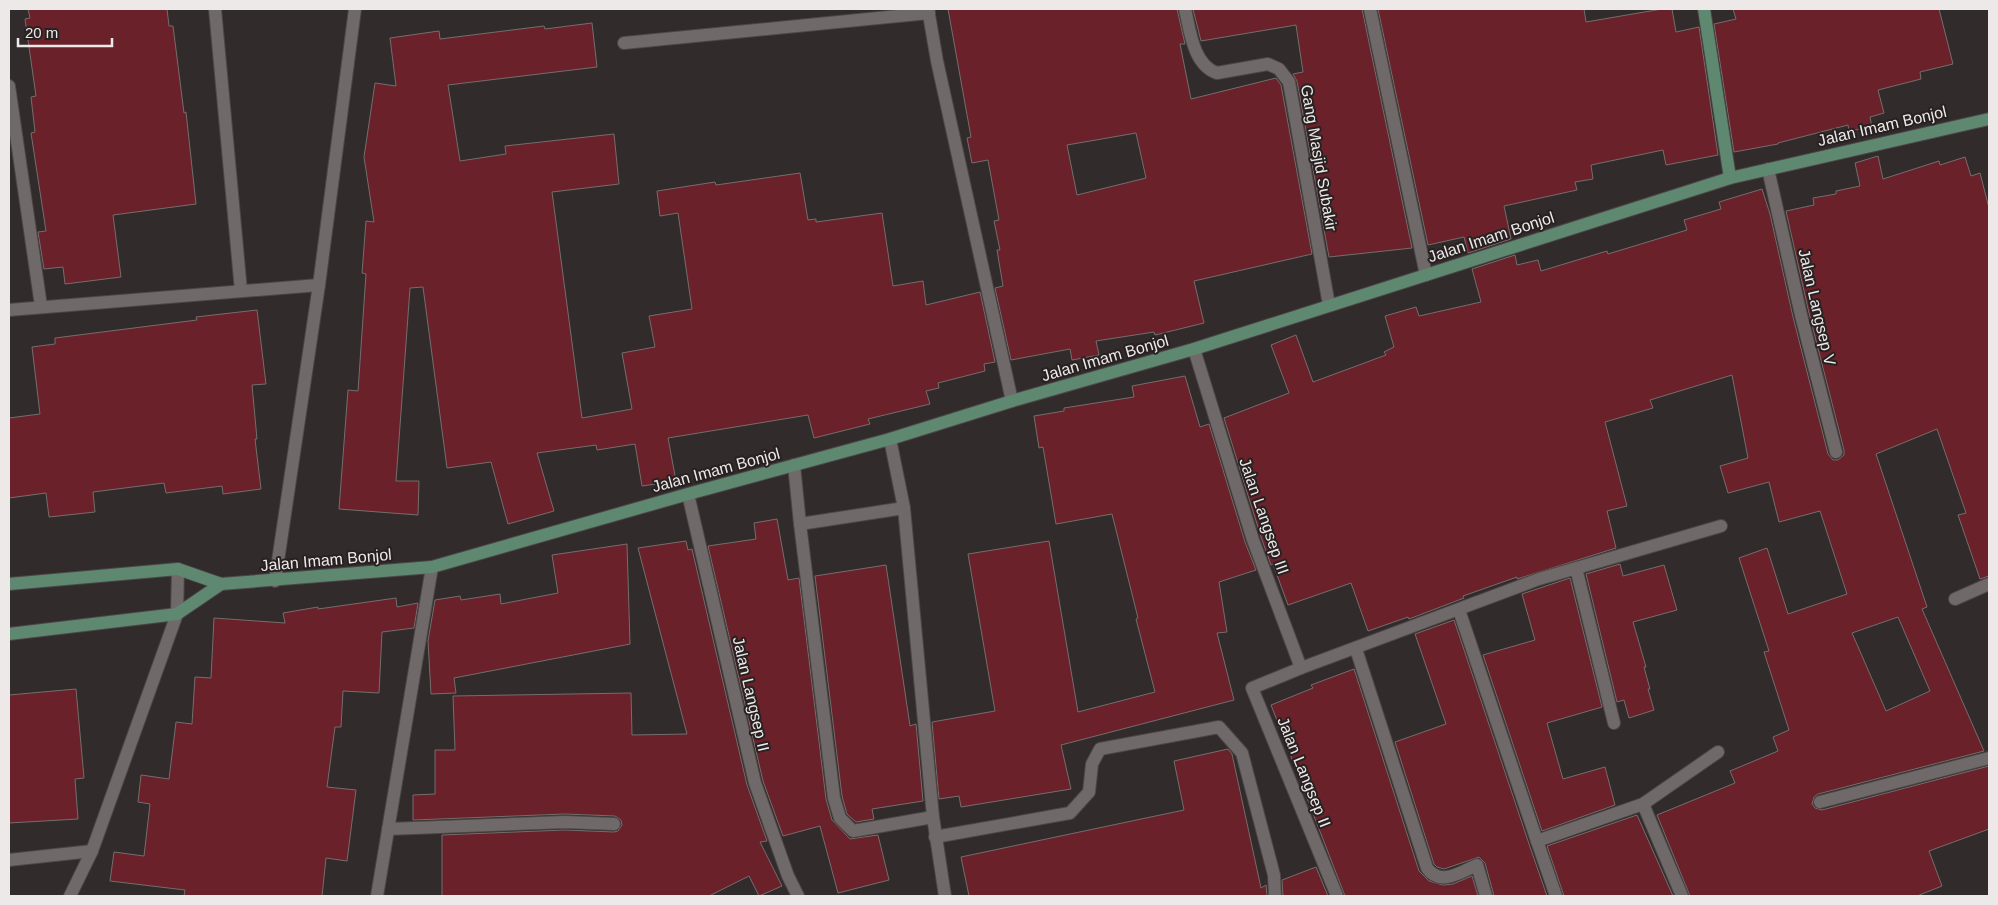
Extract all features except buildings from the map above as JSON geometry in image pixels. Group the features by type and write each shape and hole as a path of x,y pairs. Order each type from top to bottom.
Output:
{"street":[{"path":"214,9 241,291"},
{"path":"275,580 319,285 355,9"},
{"name":"Gang Masjid Subakir","path":"1185,9 1196,50 1203,64 1209,70 1216,73 1268,64 1280,69 1289,82 1329,306"},
{"path":"1370,9 1426,275"},
{"path":"1704,9 1730,178"},
{"path":"624,42 928,11 937,61 1012,401"},
{"path":"9,86 41,306"},
{"name":"Jalan Imam Bonjol","path":"221,584 432,567 890,439 1012,401 1194,349 1730,178 1989,119"},
{"name":"Jalan Langsep V","path":"1768,169 1801,315 1836,452"},
{"path":"9,310 319,285"},
{"name":"Jalan Langsep III","path":"1194,349 1253,540 1302,668"},
{"path":"890,439 904,508 935,837 945,896"},
{"path":"794,465 834,798 840,818 853,831 933,817"},
{"name":"Jalan Langsep II","path":"688,494 755,783 788,876 798,896"},
{"path":"800,524 904,508"},
{"path":"1302,668 1539,579 1721,526"},
{"path":"377,896 432,567"},
{"path":"1576,568 1614,723"},
{"path":"9,584 178,569 221,584"},
{"path":"70,896 92,852 177,614 178,569"},
{"path":"9,634 177,614 221,584"},
{"path":"1955,599 1989,584"},
{"path":"1459,610 1556,896"},
{"path":"1356,649 1427,868 1435,875 1448,877 1477,865 1486,896"},
{"name":"Jalan Langsep II","path":"1302,668 1252,688 1338,896"},
{"path":"935,837 1070,813 1089,792 1092,764 1100,749 1219,727 1242,753 1274,875 1275,896"},
{"path":"1537,841 1643,804 1718,752"},
{"path":"1820,802 1989,758"},
{"path":"1643,804 1682,896"},
{"path":"388,828 566,822 614,824"},
{"path":"9,860 92,852"}]}
